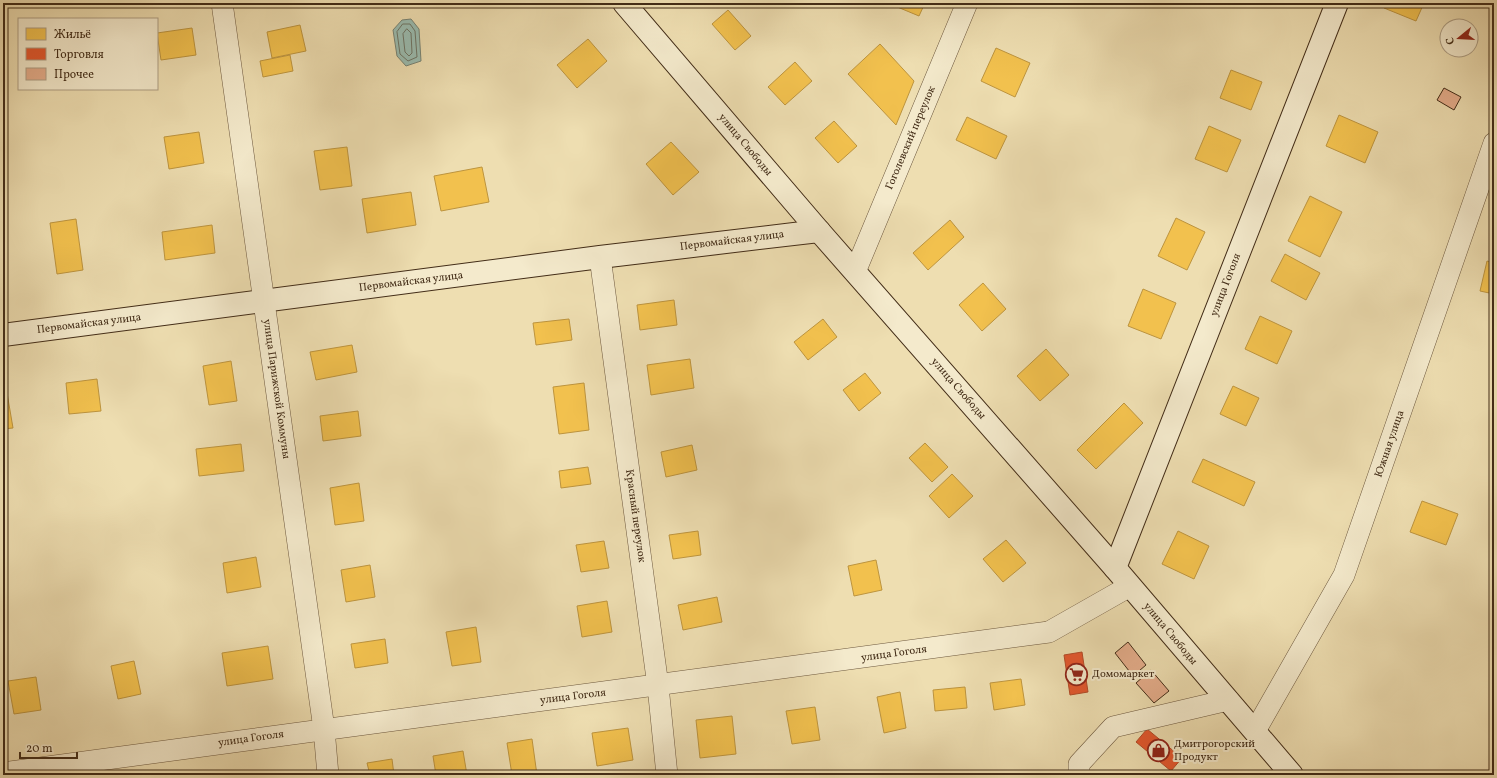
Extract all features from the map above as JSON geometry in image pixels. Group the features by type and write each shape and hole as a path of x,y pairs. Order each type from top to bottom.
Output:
{"street":[{"name":"улица Парижской Коммуны","path":"222,3 324,729 328,775"},
{"name":"улица Свободы","path":"624,3 818,231 1115,568 1292,775"},
{"name":"Гоголевский переулок","path":"855,272 967,3"},
{"name":"улица Гоголя","path":"1115,568 1337,3"},
{"name":"Южная улица","path":"1255,731 1344,575 1494,143"},
{"name":"Первомайская улица","path":"3,335 600,257 818,231"},
{"name":"Красный переулок","path":"600,257 658,686 667,775"},
{"name":"улица Гоголя","path":"3,773 324,729 658,686 1049,632 1130,586"},
{"path":"1079,775 1079,764 1113,727 1228,700"}],"water":[{"path":"411,19 419,29 421,61 406,66 397,56 393,30 402,20"}],"building: Жильё":[{"path":"896,3 925,3 919,16 895,6"},
{"path":"1386,3 1424,3 1416,21 1384,8"},
{"path":"728,10 751,36 735,50 712,24"},
{"path":"300,25 306,51 272,58 267,32"},
{"path":"192,28 196,55 161,60 158,33"},
{"path":"588,39 607,61 577,88 557,65"},
{"path":"880,44 914,81 896,125 848,74"},
{"path":"996,48 1030,63 1015,97 981,81"},
{"path":"290,55 293,71 263,77 260,61"},
{"path":"795,62 812,81 785,105 768,87"},
{"path":"1231,70 1262,82 1251,110 1220,98"},
{"path":"1339,115 1378,132 1365,163 1326,146"},
{"path":"967,117 1007,136 996,159 956,140"},
{"path":"834,121 857,146 838,163 815,138"},
{"path":"1209,126 1241,140 1227,172 1195,159"},
{"path":"199,132 204,163 169,169 164,137"},
{"path":"671,142 699,172 673,195 646,164"},
{"path":"347,147 352,186 320,190 314,151"},
{"path":"482,167 489,202 441,211 434,176"},
{"path":"411,192 416,225 367,233 362,199"},
{"path":"1310,196 1342,212 1320,257 1288,241"},
{"path":"1176,218 1205,232 1187,270 1158,256"},
{"path":"76,219 83,270 57,274 50,223"},
{"path":"950,220 964,237 928,270 913,253"},
{"path":"212,225 215,253 165,260 162,232"},
{"path":"1285,254 1320,273 1306,300 1271,281"},
{"path":"1487,261 1494,263 1494,294 1480,291"},
{"path":"983,283 1006,309 982,331 959,305"},
{"path":"1143,289 1176,303 1161,339 1128,326"},
{"path":"674,300 677,325 640,330 637,305"},
{"path":"1260,316 1292,331 1277,364 1245,349"},
{"path":"569,319 572,340 536,345 533,323"},
{"path":"823,319 837,337 808,360 794,342"},
{"path":"352,345 357,372 316,380 310,352"},
{"path":"1046,349 1069,375 1040,401 1017,376"},
{"path":"690,359 694,388 651,395 647,365"},
{"path":"231,361 237,401 209,405 203,366"},
{"path":"865,373 881,393 859,411 843,390"},
{"path":"97,379 101,411 69,414 66,383"},
{"path":"584,383 589,430 559,434 553,387"},
{"path":"1233,386 1259,398 1246,426 1220,414"},
{"path":"6,387 13,428 3,429 3,388"},
{"path":"1124,403 1143,423 1096,469 1077,450"},
{"path":"358,411 361,436 323,441 320,416"},
{"path":"925,443 948,467 932,482 909,458"},
{"path":"241,444 244,471 199,476 196,449"},
{"path":"692,445 697,470 666,477 661,452"},
{"path":"1203,459 1255,482 1244,506 1192,482"},
{"path":"588,467 591,484 561,488 559,471"},
{"path":"952,474 973,496 949,518 929,496"},
{"path":"359,483 364,521 335,525 330,488"},
{"path":"1422,501 1458,514 1446,545 1410,532"},
{"path":"698,531 701,555 673,559 669,535"},
{"path":"1178,531 1209,546 1194,579 1162,564"},
{"path":"1006,540 1026,563 1003,582 983,559"},
{"path":"604,541 609,568 581,572 576,545"},
{"path":"256,557 261,587 227,593 223,563"},
{"path":"876,560 882,590 854,596 848,566"},
{"path":"370,565 375,597 346,602 341,570"},
{"path":"717,597 722,622 683,630 678,605"},
{"path":"607,601 612,632 582,637 577,606"},
{"path":"476,627 481,662 452,666 446,632"},
{"path":"385,639 388,663 355,668 351,644"},
{"path":"268,646 273,679 227,686 222,653"},
{"path":"134,661 141,694 118,699 111,666"},
{"path":"36,677 41,710 14,714 8,681"},
{"path":"1021,679 1025,705 994,710 990,683"},
{"path":"965,687 967,708 935,711 933,690"},
{"path":"900,692 906,728 884,733 877,697"},
{"path":"815,707 820,740 792,744 786,711"},
{"path":"732,716 736,754 700,758 696,720"},
{"path":"628,728 633,760 597,766 592,733"},
{"path":"532,739 537,775 512,775 507,743"},
{"path":"463,751 467,775 436,775 433,756"},
{"path":"392,759 394,775 370,775 367,763"}],"building: Торговля":[{"name":"Домомаркет","path":"1082,652 1088,692 1070,695 1064,655"},
{"name":"Дмитрогорский Продукт","path":"1147,729 1182,758 1171,771 1136,742"}],"building: Прочее":[{"path":"1444,88 1461,97 1454,110 1437,100"},
{"path":"1128,642 1146,665 1133,676 1115,653"},
{"path":"1151,670 1169,691 1154,703 1136,683"}],"place":[{"name":"Домомаркет","path":"1076,674"},
{"name":"Дмитрогорский Продукт","path":"1159,750"}]}
